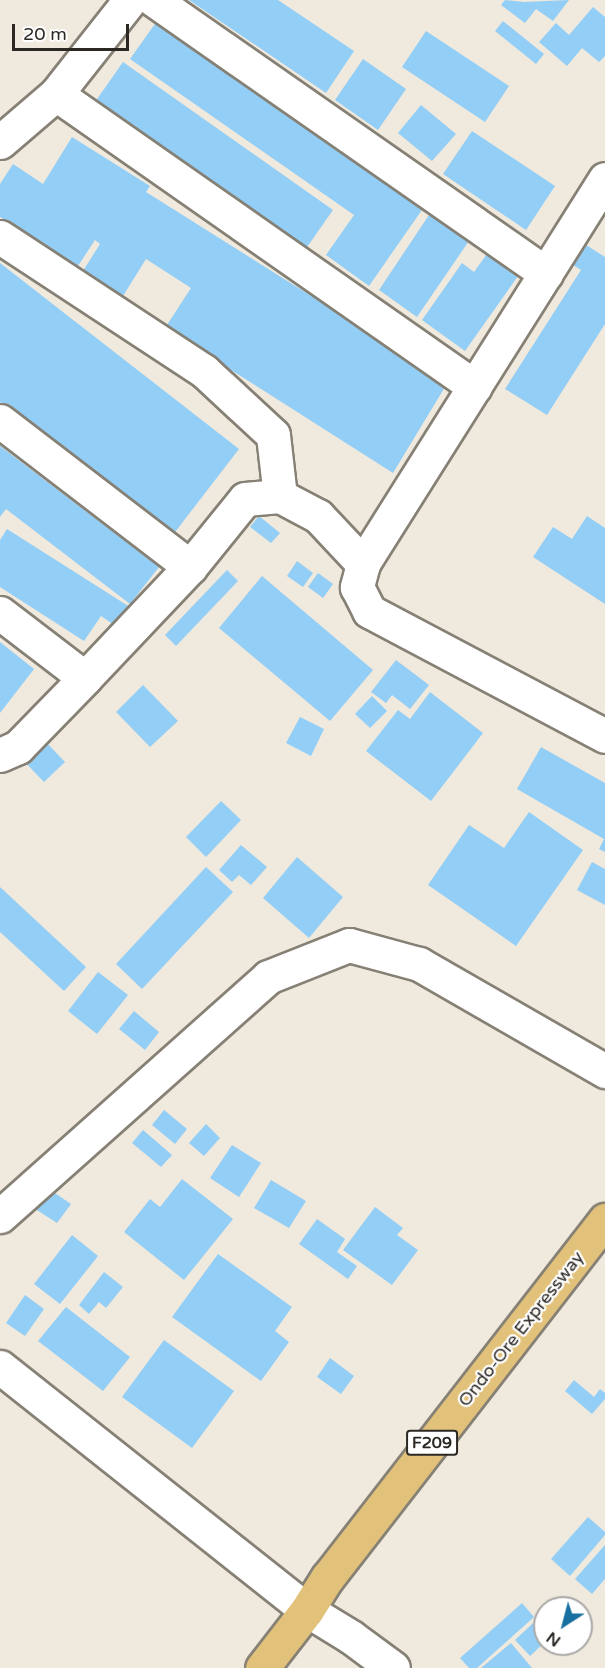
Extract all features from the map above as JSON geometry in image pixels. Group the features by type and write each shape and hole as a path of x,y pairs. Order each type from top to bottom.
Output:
{"main road":[{"name":"Ondo-Ore Expressway","path":"262,1668 307,1610 328,1577 600,1237"}],"street":[{"path":"0,142 56,94 130,0"},
{"path":"154,0 546,273"},
{"path":"56,94 475,387"},
{"path":"605,179 363,564 357,587 369,611 605,736"},
{"path":"0,237 204,371 273,435 280,496"},
{"path":"0,420 190,567"},
{"path":"0,755 18,747 85,678 190,567 245,499 280,496 318,516 363,564"},
{"path":"0,613 85,678"},
{"path":"0,1216 268,977 349,945 419,964 605,1071"},
{"path":"0,1367 307,1610 351,1637 393,1668"}],"building":[{"path":"189,0 278,0 354,51 326,93"},
{"path":"505,0 524,2 569,0 553,21 536,9 525,23 501,5"},
{"path":"593,7 605,17 605,56 599,62 582,48 567,66 539,42 556,23 569,35"},
{"path":"157,21 424,207 369,286 326,255 354,215 130,59"},
{"path":"503,21 544,54 536,64 495,31"},
{"path":"426,31 509,86 485,122 402,67"},
{"path":"363,59 406,89 378,130 335,100"},
{"path":"123,62 333,210 305,250 95,102"},
{"path":"421,105 456,134 432,161 398,133"},
{"path":"472,131 555,186 526,230 443,174"},
{"path":"72,137 150,186 146,192 448,382 393,473 165,328 191,288 146,259 123,296 83,271 100,244 95,240 78,266 0,217 0,184 13,164 43,184"},
{"path":"433,209 473,235 417,317 379,290"},
{"path":"583,243 605,257 605,324 547,415 505,389 581,270 570,263"},
{"path":"492,247 523,269 465,351 422,320 462,263 474,272"},
{"path":"0,263 239,449 172,536 0,402"},
{"path":"0,446 159,567 130,604 6,509 0,517"},
{"path":"259,516 280,533 271,543 250,527"},
{"path":"587,516 605,528 605,604 533,557 553,527 572,539"},
{"path":"7,529 133,609 120,629 101,616 84,641 0,587 0,540"},
{"path":"297,561 313,573 303,587 287,576"},
{"path":"227,570 238,581 176,646 165,635"},
{"path":"318,573 333,584 323,598 308,587"},
{"path":"262,576 373,670 330,721 219,628"},
{"path":"0,642 34,669 0,713"},
{"path":"396,660 429,685 410,709 392,695 386,703 371,692"},
{"path":"143,685 178,721 150,747 116,712"},
{"path":"430,692 483,733 431,801 366,751 398,710 410,719"},
{"path":"372,696 387,711 370,728 355,714"},
{"path":"300,717 324,729 311,756 286,743"},
{"path":"43,739 65,762 44,782 22,759"},
{"path":"541,747 605,783 605,852 599,849 604,839 517,789"},
{"path":"221,801 241,820 206,857 186,837"},
{"path":"529,812 583,850 516,946 428,885 469,825 504,848"},
{"path":"241,845 267,867 251,885 239,875 232,882 219,870"},
{"path":"297,857 343,897 309,938 263,898"},
{"path":"592,862 605,869 605,905 577,890"},
{"path":"206,867 233,892 142,989 116,964"},
{"path":"0,887 86,967 64,991 0,932"},
{"path":"98,972 128,995 97,1034 68,1011"},
{"path":"134,1011 159,1032 145,1050 119,1029"},
{"path":"164,1110 187,1129 175,1144 152,1125"},
{"path":"206,1124 220,1138 204,1156 189,1143"},
{"path":"143,1130 172,1155 161,1167 132,1143"},
{"path":"232,1145 261,1163 239,1197 210,1178"},
{"path":"182,1179 233,1219 184,1280 124,1232 150,1199 160,1207"},
{"path":"271,1180 306,1201 289,1228 254,1208"},
{"path":"43,1185 71,1204 57,1223 29,1205"},
{"path":"375,1207 403,1228 397,1235 418,1250 392,1285 343,1250"},
{"path":"317,1219 345,1239 337,1252 357,1266 348,1279 299,1244"},
{"path":"72,1235 98,1256 60,1304 34,1284"},
{"path":"218,1254 292,1307 275,1331 289,1342 261,1381 172,1317"},
{"path":"104,1272 123,1287 106,1308 99,1302 89,1314 79,1305"},
{"path":"25,1295 44,1309 25,1336 6,1323"},
{"path":"66,1307 130,1357 103,1391 38,1341"},
{"path":"164,1340 234,1391 192,1448 122,1397"},
{"path":"330,1358 354,1376 341,1394 317,1377"},
{"path":"574,1380 594,1397 600,1389 605,1393 605,1399 592,1414 565,1391"},
{"path":"588,1517 605,1532 605,1535 570,1576 551,1559"},
{"path":"605,1545 605,1579 592,1594 575,1579"},
{"path":"522,1603 533,1616 477,1668 469,1668 460,1658"},
{"path":"533,1623 533,1653 530,1656 515,1640"},
{"path":"511,1643 532,1668 481,1668"}]}
